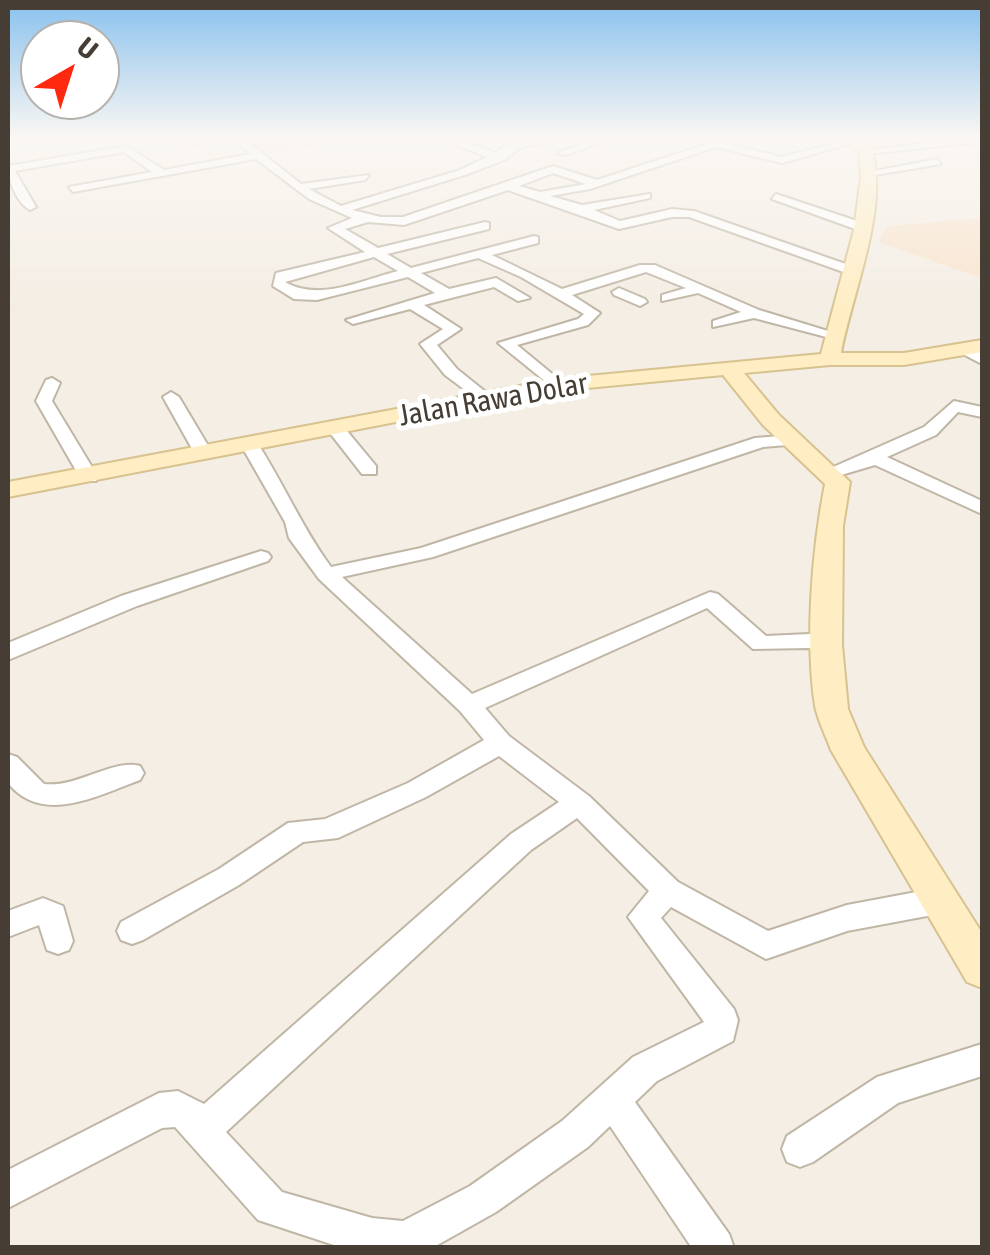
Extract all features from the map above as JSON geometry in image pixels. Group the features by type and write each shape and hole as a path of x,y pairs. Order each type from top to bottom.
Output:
{"street":[{"path":"19,196 26,207"},
{"path":"317,196 364,218"},
{"path":"342,209 386,196"},
{"path":"447,294 334,228 362,222 354,220 364,218 404,221 480,196"},
{"path":"543,196 619,225 690,213 852,271"},
{"path":"582,209 646,196"},
{"path":"830,359 866,196"},
{"path":"776,197 862,227"},
{"path":"763,205 795,204"},
{"path":"485,226 281,276 278,283 300,296 317,296 534,240"},
{"path":"359,243 412,231 437,237 482,255 593,313 583,322 506,343 556,386"},
{"path":"560,294 655,268 754,314 834,335"},
{"path":"353,320 496,282 523,298"},
{"path":"600,282 640,302"},
{"path":"667,298 697,289"},
{"path":"578,304 619,292"},
{"path":"412,304 454,329 428,344 450,372 481,398"},
{"path":"718,324 754,314"},
{"name":"Jalan Rawa Dolar","path":"8,490 556,386 830,359 904,359 976,351"},
{"path":"729,369 793,440 838,482 830,526 827,645 832,709 848,750 982,969"},
{"path":"52,383 44,400 89,477"},
{"path":"172,397 204,454"},
{"path":"830,472 930,431 954,406 982,412"},
{"path":"336,428 369,470"},
{"path":"326,574 426,553 761,442 793,440"},
{"path":"250,444 299,538 326,574 469,705 500,742 579,804 668,892 766,945 847,918 943,900"},
{"path":"870,458 982,508"},
{"path":"8,652 128,600 261,556"},
{"path":"469,705 710,599 761,644 808,641 827,645"},
{"path":"132,932 229,877 298,831 328,830 417,790 500,742"},
{"path":"8,764 29,790 40,795 60,795 131,773"},
{"path":"200,1132 522,842 579,804"},
{"path":"8,1190 159,1112 178,1110 192,1117 200,1132 244,1173 271,1207 374,1242 406,1241 483,1199 575,1134 645,1069 721,1030 722,1020 643,917 668,892"},
{"path":"8,924 43,911 52,916 58,941"},
{"path":"800,1148 889,1089 982,1060"},
{"path":"612,1100 716,1248"}],"shaded area":[{"path":"982,218 982,278 878,242 888,226"}]}
